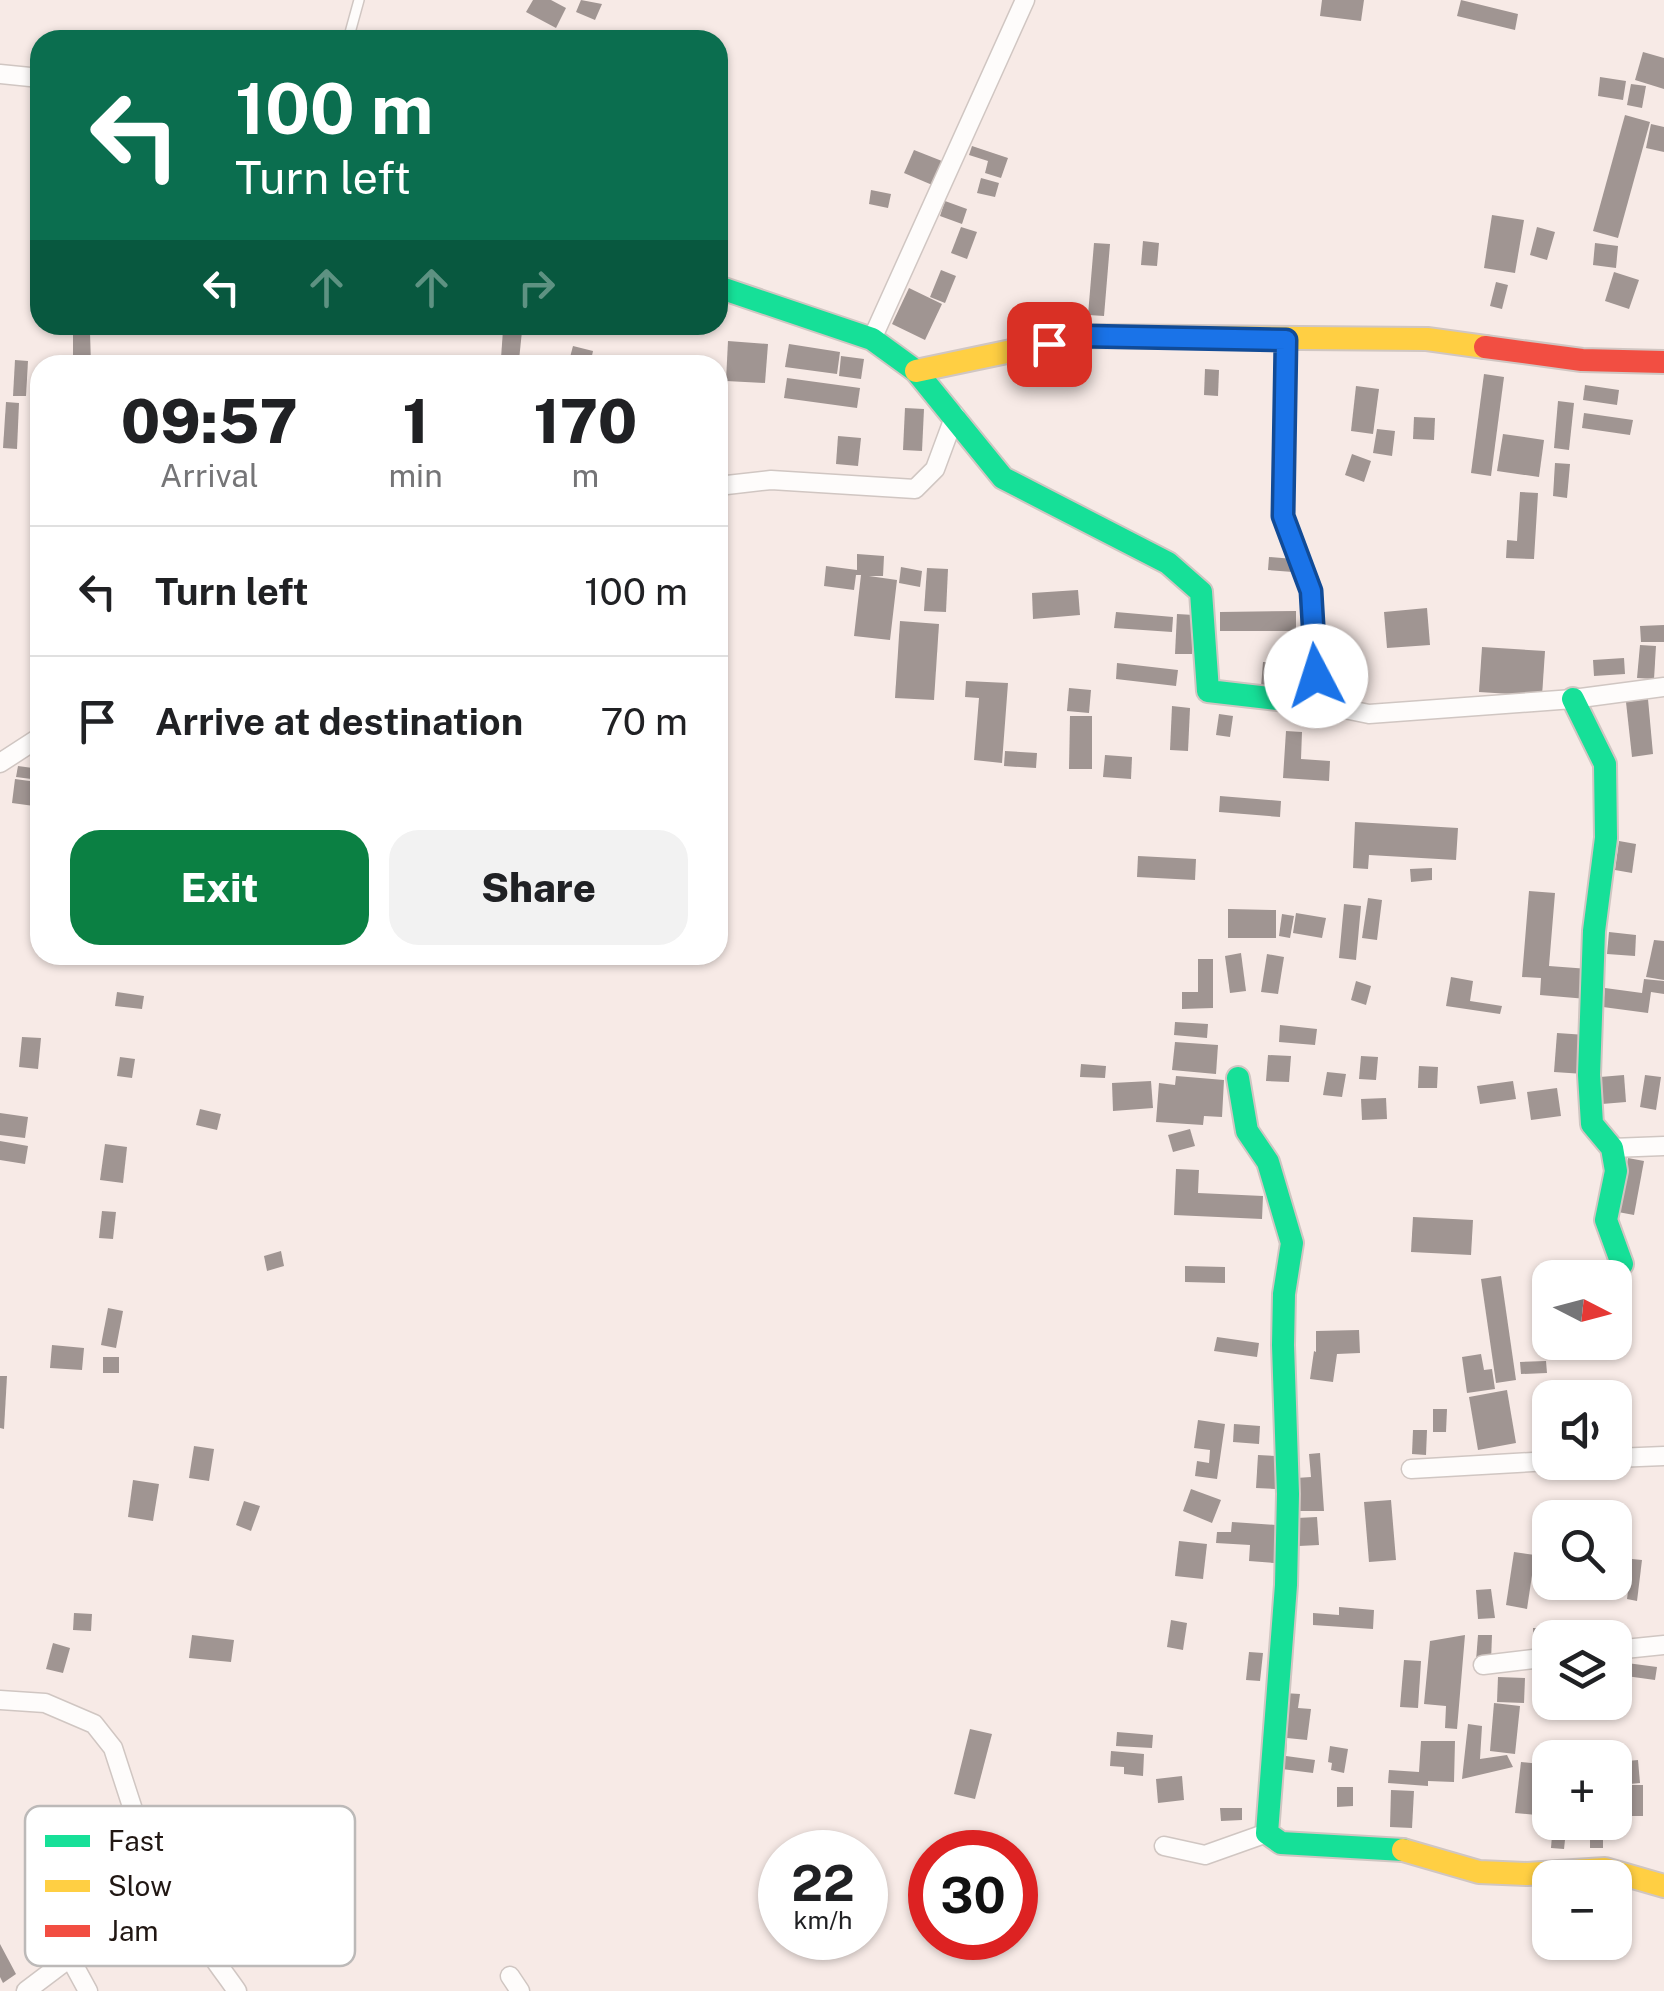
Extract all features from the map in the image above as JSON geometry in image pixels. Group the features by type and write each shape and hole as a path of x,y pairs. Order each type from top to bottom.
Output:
{"street":[{"path":"872,339 1025,0"},
{"path":"0,74 30,77"},
{"path":"728,290 872,339 916,371 1003,478 1168,563 1202,592 1208,691 1370,714 1664,687"},
{"path":"916,371 1082,336 1428,338 1582,360 1664,362"},
{"path":"1286,340 1283,516 1311,591 1312,648 1320,704"},
{"path":"728,485 772,480 916,489 935,469 955,415"},
{"path":"1573,698 1605,764 1606,838 1594,931 1589,1075 1592,1124 1612,1148 1616,1171 1606,1220 1621,1260"},
{"path":"0,763 30,744"},
{"path":"1238,1078 1247,1131 1268,1162 1292,1242 1284,1294 1283,1345 1288,1494 1286,1585 1267,1833"},
{"path":"1612,1148 1664,1146"},
{"path":"1632,1457 1664,1456"},
{"path":"1411,1469 1532,1462"},
{"path":"1632,1648 1664,1645"},
{"path":"1483,1664 1532,1659"},
{"path":"0,1700 45,1703 94,1724 113,1748 131,1806"},
{"path":"1164,1846 1205,1855 1267,1833"},
{"path":"1267,1833 1281,1843 1394,1848 1479,1872 1527,1874 1605,1868 1664,1886"},
{"path":"26,1991 59,1966"},
{"path":"74,1966 88,1991"},
{"path":"219,1966 237,1991"}],"lane":[{"path":"351,30 359,0"}],"building":[{"path":"533,0 551,0 566,8 556,28 526,12"},
{"path":"581,0 602,4 595,20 576,12"},
{"path":"1322,0 1364,0 1361,21 1320,16"},
{"path":"1461,0 1518,14 1515,30 1457,16"},
{"path":"1643,52 1664,58 1664,89 1635,80"},
{"path":"1600,77 1626,81 1623,100 1598,96"},
{"path":"1631,84 1646,86 1642,108 1627,105"},
{"path":"1625,115 1650,122 1618,238 1593,231"},
{"path":"1651,124 1664,127 1664,152 1646,148"},
{"path":"972,146 1008,158 1001,178 985,173 988,161 969,155"},
{"path":"914,150 947,163 937,187 904,173"},
{"path":"981,178 999,183 995,197 977,193"},
{"path":"871,190 891,194 888,208 869,204"},
{"path":"945,201 967,209 962,224 940,216"},
{"path":"1492,215 1524,220 1515,273 1484,268"},
{"path":"961,227 977,232 967,259 951,253"},
{"path":"1537,227 1555,232 1547,260 1530,255"},
{"path":"1143,241 1159,243 1157,266 1141,265"},
{"path":"1094,243 1110,244 1104,316 1088,315"},
{"path":"1595,243 1618,246 1616,268 1593,265"},
{"path":"941,270 956,276 945,303 930,297"},
{"path":"1614,272 1639,280 1629,309 1605,301"},
{"path":"1496,282 1508,285 1502,309 1490,306"},
{"path":"909,288 942,304 925,340 892,324"},
{"path":"73,335 90,335 91,355 73,355"},
{"path":"503,335 522,335 520,355 501,355"},
{"path":"728,341 768,344 765,383 728,381"},
{"path":"789,344 840,352 837,374 785,367"},
{"path":"573,346 593,351 592,355 571,355"},
{"path":"841,356 864,359 861,379 839,376"},
{"path":"15,360 28,361 26,396 13,396"},
{"path":"1205,369 1219,370 1218,396 1204,395"},
{"path":"1484,374 1504,377 1491,476 1471,473"},
{"path":"787,378 860,388 857,408 784,398"},
{"path":"1585,385 1619,390 1617,405 1583,400"},
{"path":"1356,386 1379,389 1373,434 1351,431"},
{"path":"1558,401 1574,403 1569,450 1554,448"},
{"path":"6,402 19,403 17,449 3,448"},
{"path":"905,408 924,409 922,451 903,450"},
{"path":"1584,413 1633,420 1630,435 1582,428"},
{"path":"1414,417 1435,418 1434,440 1413,439"},
{"path":"1377,429 1395,431 1392,456 1373,453"},
{"path":"1503,434 1544,440 1539,477 1497,471"},
{"path":"838,436 861,438 858,466 836,464"},
{"path":"1352,454 1371,461 1364,482 1345,475"},
{"path":"1555,463 1570,464 1567,498 1553,496"},
{"path":"1520,492 1538,493 1534,559 1506,558 1507,540 1517,541"},
{"path":"857,554 884,556 883,576 869,576 897,580 890,640 854,636 861,575 856,575 854,590 824,586 826,566 857,570"},
{"path":"1269,557 1294,559 1293,572 1268,570"},
{"path":"901,567 922,571 920,587 899,583"},
{"path":"927,568 948,569 946,612 924,611"},
{"path":"1078,590 1080,615 1033,619 1032,593"},
{"path":"1427,608 1430,645 1387,648 1384,612"},
{"path":"1296,611 1296,631 1220,631 1220,612"},
{"path":"1116,612 1173,617 1172,632 1114,628"},
{"path":"1177,614 1194,615 1192,654 1175,654"},
{"path":"900,621 939,624 934,700 895,698"},
{"path":"1664,625 1664,642 1641,642 1640,626"},
{"path":"1640,645 1656,646 1654,679 1637,678"},
{"path":"1482,647 1545,651 1542,696 1479,692"},
{"path":"1624,658 1625,674 1594,676 1593,660"},
{"path":"1263,662 1300,664 1298,690 1261,687"},
{"path":"1117,663 1178,670 1176,686 1116,679"},
{"path":"966,681 1008,683 1002,763 974,760 979,698 965,697"},
{"path":"1069,688 1091,690 1089,713 1067,711"},
{"path":"1648,699 1653,754 1632,757 1626,702"},
{"path":"1172,706 1190,708 1188,751 1170,750"},
{"path":"1219,714 1233,716 1230,737 1216,735"},
{"path":"1070,716 1092,716 1092,769 1069,769"},
{"path":"1286,731 1302,732 1301,759 1330,761 1329,781 1283,778"},
{"path":"1005,751 1037,753 1036,768 1004,766"},
{"path":"1105,755 1132,757 1131,779 1103,777"},
{"path":"18,766 30,768 30,779 16,777"},
{"path":"15,779 30,781 30,805 12,803"},
{"path":"1220,796 1281,801 1280,817 1219,812"},
{"path":"1355,822 1458,828 1456,860 1369,855 1368,869 1353,868"},
{"path":"1619,841 1636,844 1632,873 1615,870"},
{"path":"1138,856 1196,859 1195,880 1137,877"},
{"path":"1432,868 1432,880 1411,882 1410,869"},
{"path":"1529,891 1555,893 1549,966 1589,969 1587,999 1540,995 1541,978 1522,977"},
{"path":"1368,898 1382,900 1377,940 1362,938"},
{"path":"1344,904 1361,906 1356,960 1339,958"},
{"path":"1228,909 1276,910 1276,938 1228,938"},
{"path":"1296,913 1326,918 1322,938 1293,933"},
{"path":"1282,914 1294,916 1290,938 1279,936"},
{"path":"1609,932 1636,935 1635,956 1607,954"},
{"path":"1654,940 1664,941 1664,980 1646,977"},
{"path":"1241,953 1246,991 1230,993 1225,956"},
{"path":"1267,954 1284,957 1278,994 1261,992"},
{"path":"1198,959 1213,959 1213,1008 1182,1009 1182,992 1198,992"},
{"path":"1451,977 1473,981 1470,1001 1502,1006 1500,1014 1446,1006"},
{"path":"1644,979 1664,981 1664,994 1651,992 1648,1013 1603,1007 1605,988 1642,993"},
{"path":"1356,981 1371,986 1366,1005 1351,1000"},
{"path":"117,992 144,996 142,1009 115,1006"},
{"path":"1175,1022 1208,1024 1207,1038 1174,1035"},
{"path":"1280,1025 1317,1029 1315,1045 1279,1042"},
{"path":"1557,1033 1586,1035 1584,1074 1554,1072"},
{"path":"22,1037 41,1038 38,1069 19,1067"},
{"path":"1175,1042 1218,1045 1216,1074 1172,1070"},
{"path":"1268,1055 1291,1056 1289,1082 1266,1081"},
{"path":"1361,1056 1378,1057 1376,1080 1359,1079"},
{"path":"120,1057 135,1059 132,1078 117,1076"},
{"path":"1081,1064 1106,1066 1105,1078 1080,1077"},
{"path":"1419,1066 1438,1067 1437,1088 1418,1088"},
{"path":"1327,1072 1346,1074 1342,1097 1323,1095"},
{"path":"1624,1075 1626,1102 1602,1104 1600,1077"},
{"path":"1645,1075 1661,1077 1656,1110 1640,1107"},
{"path":"1176,1076 1224,1080 1222,1117 1204,1116 1203,1125 1156,1122 1159,1083 1175,1085"},
{"path":"1151,1081 1153,1108 1113,1111 1112,1083"},
{"path":"1513,1081 1516,1099 1480,1104 1477,1086"},
{"path":"1557,1088 1561,1116 1531,1120 1527,1092"},
{"path":"1386,1098 1387,1119 1362,1120 1361,1099"},
{"path":"200,1109 221,1114 217,1130 196,1125"},
{"path":"0,1113 28,1117 25,1138 0,1135"},
{"path":"1190,1129 1195,1146 1173,1152 1168,1135"},
{"path":"0,1141 28,1146 25,1164 0,1160"},
{"path":"105,1144 127,1147 123,1183 100,1180"},
{"path":"1628,1158 1644,1161 1634,1215 1618,1212"},
{"path":"1176,1169 1199,1170 1198,1193 1263,1196 1262,1219 1174,1215"},
{"path":"102,1211 116,1212 113,1239 99,1238"},
{"path":"1413,1217 1473,1220 1471,1255 1411,1252"},
{"path":"281,1251 284,1266 267,1271 264,1256"},
{"path":"1185,1266 1225,1267 1225,1283 1185,1282"},
{"path":"1501,1276 1516,1380 1496,1383 1481,1279"},
{"path":"108,1308 123,1311 116,1348 101,1345"},
{"path":"1359,1330 1360,1353 1337,1354 1333,1382 1310,1379 1316,1331"},
{"path":"1217,1337 1259,1343 1257,1357 1214,1351"},
{"path":"52,1345 84,1348 82,1370 50,1368"},
{"path":"1481,1354 1484,1370 1492,1369 1495,1389 1467,1393 1462,1357"},
{"path":"103,1357 119,1357 119,1373 103,1373"},
{"path":"1546,1361 1547,1373 1521,1374 1520,1362"},
{"path":"0,1376 7,1376 4,1429 0,1428"},
{"path":"1507,1390 1516,1443 1478,1450 1469,1397"},
{"path":"1433,1409 1447,1409 1446,1432 1433,1432"},
{"path":"1198,1420 1225,1424 1217,1479 1195,1476 1197,1461 1209,1463 1210,1450 1194,1448"},
{"path":"1234,1424 1260,1426 1259,1444 1233,1442"},
{"path":"1413,1430 1427,1430 1426,1455 1412,1454"},
{"path":"194,1446 214,1449 209,1481 189,1478"},
{"path":"1320,1453 1324,1511 1295,1511 1296,1478 1311,1477 1309,1454"},
{"path":"1258,1455 1277,1456 1275,1489 1256,1488"},
{"path":"133,1480 159,1484 153,1521 128,1517"},
{"path":"1191,1489 1221,1500 1212,1523 1183,1511"},
{"path":"1391,1500 1396,1560 1369,1562 1364,1502"},
{"path":"244,1501 260,1506 251,1531 236,1525"},
{"path":"1317,1517 1319,1545 1299,1546 1297,1518"},
{"path":"1232,1522 1276,1525 1274,1563 1249,1561 1250,1545 1216,1543 1217,1532 1231,1532"},
{"path":"1179,1541 1207,1544 1203,1579 1175,1576"},
{"path":"1514,1552 1532,1555 1527,1609 1506,1605"},
{"path":"1632,1559 1642,1560 1637,1601 1632,1600"},
{"path":"1491,1589 1495,1618 1478,1619 1476,1590"},
{"path":"1339,1607 1374,1610 1373,1629 1313,1625 1313,1613 1339,1615"},
{"path":"74,1613 92,1614 91,1631 73,1630"},
{"path":"1171,1620 1187,1623 1183,1650 1167,1647"},
{"path":"192,1635 234,1640 231,1662 189,1658"},
{"path":"1465,1635 1457,1729 1445,1728 1446,1706 1424,1704 1430,1641"},
{"path":"1478,1635 1492,1635 1491,1661 1476,1661"},
{"path":"53,1643 70,1648 63,1673 46,1669"},
{"path":"1249,1652 1263,1653 1260,1681 1246,1680"},
{"path":"1404,1660 1421,1661 1418,1708 1400,1707"},
{"path":"1632,1664 1657,1667 1655,1680 1632,1677"},
{"path":"1498,1677 1525,1678 1524,1703 1497,1702"},
{"path":"1284,1693 1300,1694 1298,1708 1311,1709 1307,1740 1287,1738 1286,1756 1315,1760 1313,1773 1274,1768"},
{"path":"1494,1703 1520,1706 1515,1754 1490,1751"},
{"path":"1468,1724 1482,1726 1480,1759 1507,1755 1513,1767 1462,1779"},
{"path":"970,1729 992,1734 975,1799 954,1794"},
{"path":"1117,1732 1153,1735 1152,1748 1116,1746"},
{"path":"1421,1741 1455,1741 1454,1782 1428,1781 1428,1786 1388,1783 1389,1770 1419,1772"},
{"path":"1330,1746 1348,1749 1344,1773 1331,1770"},
{"path":"1111,1751 1144,1754 1143,1776 1124,1774 1124,1767 1110,1766"},
{"path":"1638,1760 1640,1783 1632,1784 1632,1761"},
{"path":"1521,1762 1532,1763 1532,1815 1515,1813"},
{"path":"1182,1776 1184,1800 1158,1803 1156,1779"},
{"path":"1632,1785 1643,1785 1643,1816 1632,1816"},
{"path":"1337,1787 1353,1787 1353,1806 1337,1807"},
{"path":"1391,1790 1414,1791 1412,1828 1390,1827"},
{"path":"1220,1808 1242,1808 1242,1820 1221,1821"},
{"path":"1552,1840 1565,1840 1564,1849 1551,1848"},
{"path":"1590,1840 1603,1840 1603,1848 1590,1848"},
{"path":"0,1944 16,1974 3,1983 0,1977"}],"traffic: fast":[{"path":"728,290 872,339 916,371 1003,478 1168,563 1201,592 1208,691 1320,704"},
{"path":"1573,699 1605,764 1606,838 1594,931 1589,1075 1592,1124 1612,1148 1616,1171 1606,1220 1621,1260"},
{"path":"1238,1078 1247,1131 1268,1162 1292,1243 1284,1294 1283,1345 1288,1494 1286,1585 1267,1833 1281,1843 1403,1850"}],"traffic: slow":[{"path":"916,371 1083,336 1427,339 1485,347"},
{"path":"1403,1850 1479,1872 1527,1874 1605,1869 1664,1886"}],"traffic: jam":[{"path":"1485,347 1582,360 1664,362"}],"route":[{"path":"1049,344 1082,336 1286,340 1283,516 1311,591 1316,676"}]}
